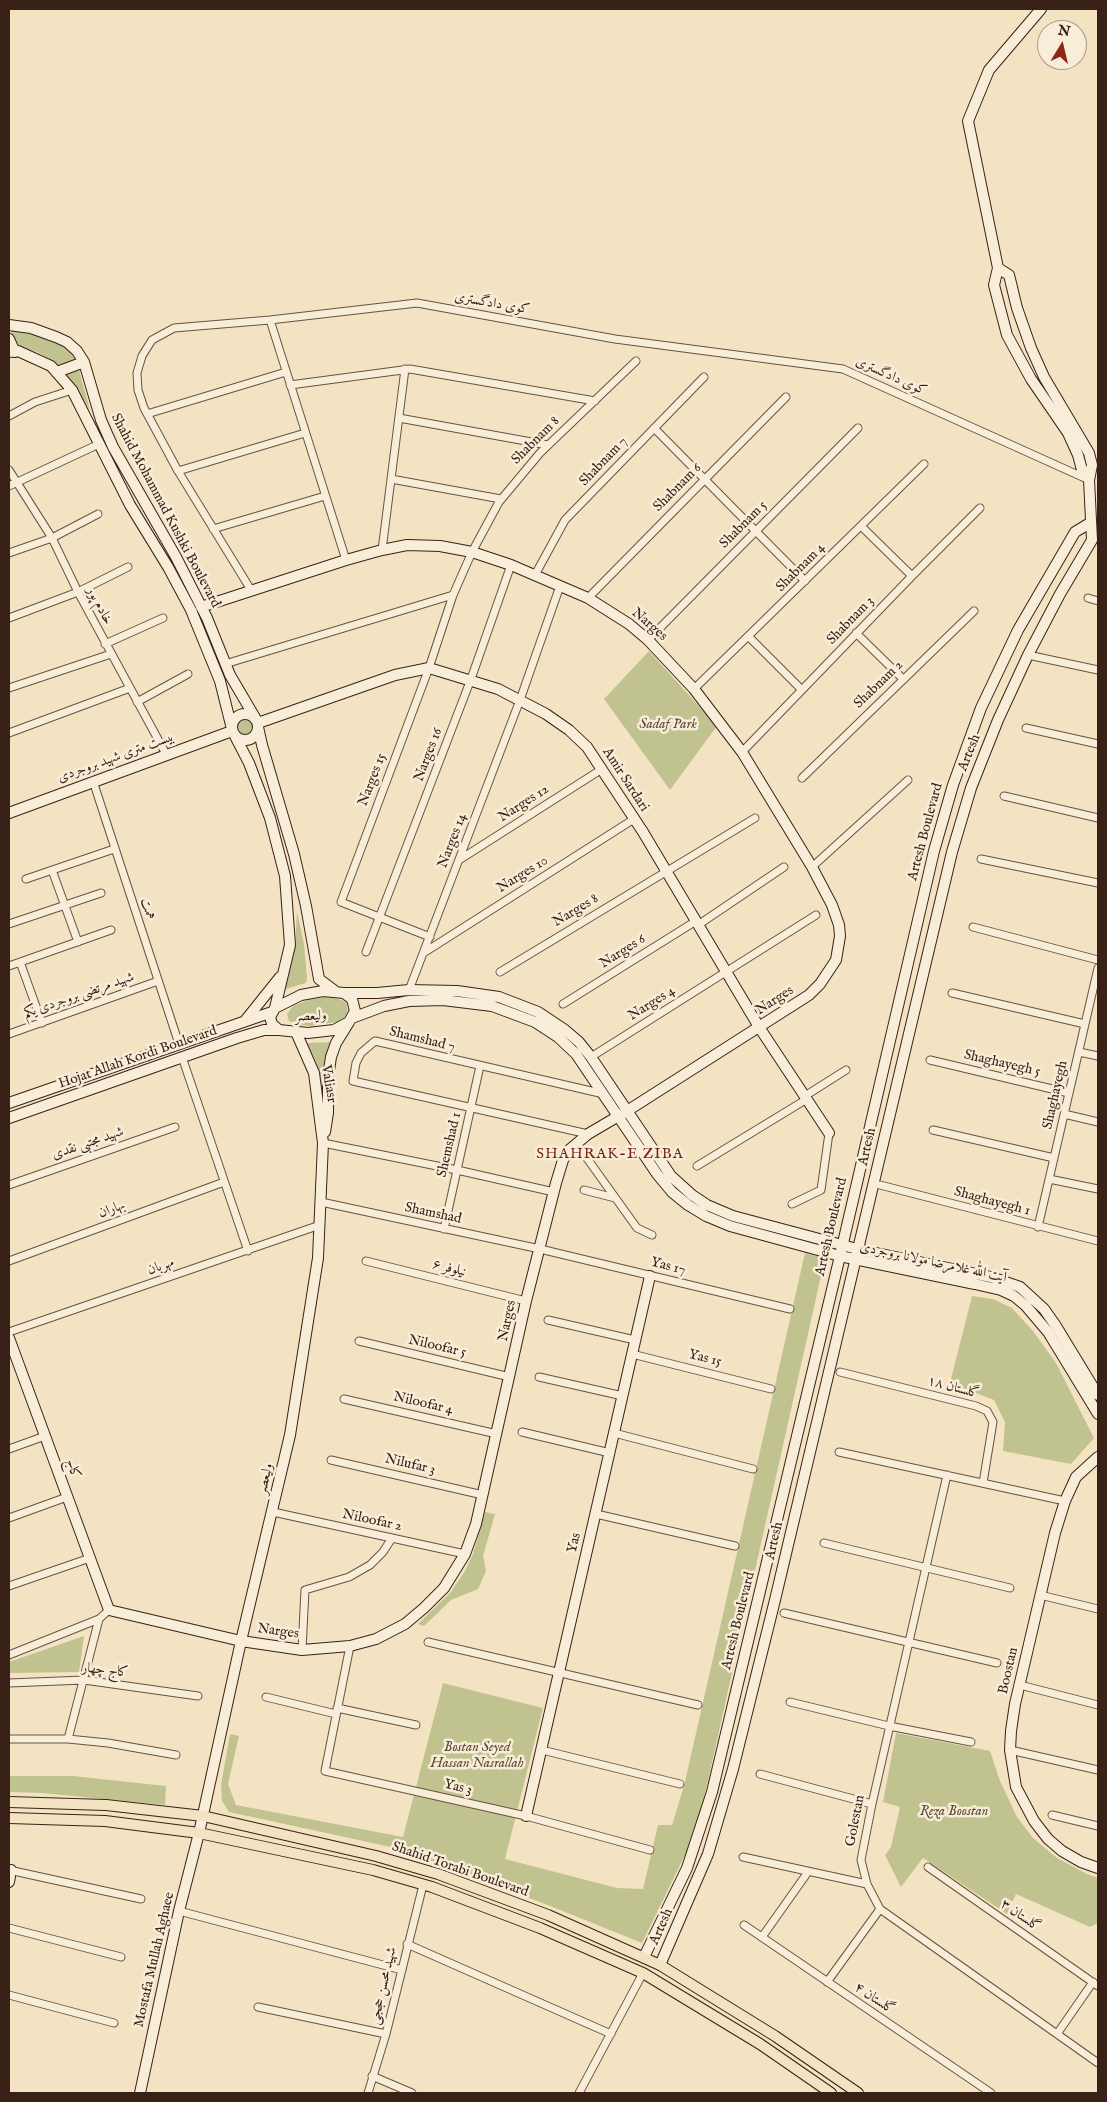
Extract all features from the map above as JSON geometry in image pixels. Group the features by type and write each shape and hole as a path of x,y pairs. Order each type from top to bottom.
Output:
{"main road":[{"name":"Shahid Torabi Boulevard","path":"9,1802 106,1805 203,1816 376,1856 438,1874 548,1915 660,1965 775,2036 858,2093"},
{"name":"Shahid Torabi Boulevard","path":"9,1818 105,1821 200,1833 373,1870 423,1884 532,1924 643,1973 760,2044 831,2093"},
{"path":"644,1957 643,1973 660,1965"}],"street":[{"path":"1041,9 989,70 968,121 998,268 994,285 1007,335 1031,379 1068,433 1082,470 1089,480"},
{"name":"Artesh","path":"660,1965 693,1893 724,1804 772,1612 955,843 971,788 998,720 1028,655 1061,592 1092,540 1089,480 1092,465 1090,453 1044,377 1031,348 1017,308 1010,275 998,268"},
{"name":"کوی دادگستری","path":"251,590 178,472 147,414 138,390 137,373 142,356 152,340 174,328 270,320 417,303 615,339 843,370 1089,480"},
{"path":"270,320 346,560"},
{"name":"Shahid Mohammad Kushki Boulevard","path":"9,325 30,328 56,336 67,342 77,351 84,362 101,420 110,441 176,557 201,607 225,664 258,724 262,745 298,872 306,906 318,979 340,992"},
{"path":"9,339 12,352"},
{"name":"Shahid Mohammad Kushki Boulevard","path":"12,352 36,358 51,366 72,390 130,505 168,567 191,610 220,681 233,732 249,763 270,818 285,876 290,945 274,1010"},
{"name":"Shabnam 8","path":"453,595 472,552 501,500 517,478 548,445 636,361"},
{"path":"57,372 84,362"},
{"path":"290,385 405,370 595,401"},
{"path":"382,550 405,370"},
{"path":"147,414 286,372"},
{"name":"Shabnam 7","path":"535,575 565,520 704,377"},
{"path":"9,416 35,402 72,390"},
{"name":"Shabnam 6","path":"588,598 786,398"},
{"path":"399,418 548,445"},
{"path":"654,428 805,581"},
{"name":"Shabnam 5","path":"648,640 858,428"},
{"path":"178,472 305,433"},
{"path":"9,486 99,444"},
{"name":"Shabnam 4","path":"694,689 924,464"},
{"name":"خادم پور","path":"9,470 52,538 105,644 166,754"},
{"path":"391,479 501,500"},
{"path":"213,529 325,496"},
{"name":"Shabnam 3","path":"742,752 980,508"},
{"path":"9,553 52,538 98,514"},
{"path":"1090,524 1098,533"},
{"name":"Artesh Boulevard","path":"644,1957 687,1868 712,1792 938,834 953,785 981,708 1018,630 1075,532 1090,524"},
{"path":"861,526 912,576"},
{"name":"Narges","path":"201,607 346,560 407,545 424,545 472,552 511,565 588,598 629,624 648,640 694,689 742,752 812,867 832,905 839,925 836,960 820,984 809,995 588,1134 576,1143 563,1160 526,1301 476,1524 465,1554 444,1588 405,1624 376,1639 350,1646 325,1650 302,1650 241,1641"},
{"name":"Narges 16","path":"366,952 471,679 511,565"},
{"path":"9,618 78,592 128,567"},
{"name":"Narges 14","path":"409,995 520,700 560,586"},
{"path":"225,664 453,595"},
{"name":"Narges 15","path":"380,917 341,902 430,668 453,595"},
{"path":"1088,598 1098,600"},
{"name":"Shabnam 2","path":"802,778 974,612"},
{"path":"105,644 163,618"},
{"path":"856,633 903,679"},
{"path":"749,637 802,690"},
{"path":"9,688 111,654"},
{"path":"1028,655 1098,670"},
{"name":"Amir Sardari","path":"258,724 395,675 430,668 471,679 498,689 546,714 569,730 587,747 602,769 666,871 759,1028 829,1134"},
{"path":"137,702 188,674"},
{"path":"9,733 130,688"},
{"path":"243,714 251,716 258,724 256,735 250,740 242,740 233,732 236,718 243,714"},
{"path":"1026,728 1098,744"},
{"name":"بیست متری شهید بروجردی","path":"9,813 166,754 233,732"},
{"name":"Narges 12","path":"460,860 602,769"},
{"path":"812,867 908,780"},
{"name":"همت","path":"93,781 179,1044"},
{"path":"1004,796 1098,818"},
{"name":"Narges 8","path":"500,972 755,818"},
{"name":"Narges 10","path":"425,952 634,819"},
{"path":"26,879 114,850"},
{"path":"981,859 1098,883"},
{"name":"Narges 6","path":"563,1004 697,923 784,867"},
{"path":"52,870 78,942"},
{"path":"9,924 101,893"},
{"name":"Narges 4","path":"592,1057 816,915"},
{"path":"380,917 430,937"},
{"path":"973,928 1098,960"},
{"path":"9,966 111,930"},
{"path":"20,962 42,1023"},
{"name":"Shaghayegh","path":"1038,1227 1085,1024 1096,990 1098,968"},
{"path":"244,1022 282,974"},
{"name":"شهید مرتضی بروجردی یکم","path":"9,1034 158,982"},
{"name":"آیت الله غلامرضا مولانا بروجردی","path":"351,1020 409,995 457,991 485,994 528,1007 566,1030 579,1042 592,1057 623,1113 640,1139 674,1180 707,1205 733,1216 841,1251 990,1277 1020,1287 1044,1309 1098,1395"},
{"name":"ولیعصر","path":"340,992 310,992 294,998 274,1010 270,1017 272,1024 279,1030 296,1032 328,1031 351,1020"},
{"path":"340,992 353,1002 354,1011 351,1020 336,1043 330,1057 328,1113 322,1143 554,1192"},
{"name":"آیت الله غلامرضا مولانا بروجردی","path":"340,992 409,995 459,1001 492,1006 521,1016 547,1030 567,1045 585,1064 604,1094 623,1113"},
{"path":"952,993 1085,1024"},
{"name":"Hojat Allah Kordi Boulevard","path":"9,1103 274,1010"},
{"name":"Hojat Allah Kordi Boulevard","path":"9,1118 253,1033 279,1030"},
{"name":"Valiasr","path":"296,1032 314,1073 322,1143"},
{"name":"Shamshad 7","path":"471,1106 353,1080 358,1057 368,1045 375,1041 480,1066"},
{"path":"1079,1052 1098,1056"},
{"path":"182,1057 248,1251"},
{"name":"Shaghayegh 5","path":"930,1060 1069,1093"},
{"path":"480,1066 604,1094"},
{"name":"Shemshad 1","path":"444,1229 480,1066"},
{"path":"697,1166 806,1098 846,1070"},
{"path":"471,1106 588,1134"},
{"path":"1064,1114 1098,1122"},
{"name":"شهید مجتبی نقدی","path":"9,1185 175,1127"},
{"path":"933,1130 1054,1158"},
{"path":"792,1204 821,1190 829,1134"},
{"name":"ولیعصر","path":"203,1816 241,1641 273,1512 292,1425 318,1258 322,1143"},
{"path":"576,1143 638,1228 652,1235"},
{"path":"1049,1179 1098,1189"},
{"name":"بهاران","path":"9,1261 224,1182"},
{"name":"Shaghayegh 1","path":"880,1186 1098,1241"},
{"path":"584,1190 615,1198"},
{"name":"Shamshad","path":"321,1202 540,1249"},
{"name":"مهربان","path":"9,1332 320,1225"},
{"name":"Yas 17","path":"540,1249 790,1309"},
{"name":"آیت الله غلامرضا مولانا بروجردی","path":"856,1254 1001,1290 1014,1296 1037,1318 1095,1405 1098,1414"},
{"name":"نیلوفر ۶","path":"366,1262 526,1301"},
{"name":"Yas","path":"526,1816 650,1276"},
{"path":"548,1320 636,1340"},
{"name":"کاج","path":"9,1338 109,1610"},
{"name":"Niloofar 5","path":"359,1341 510,1377"},
{"name":"Yas 15","path":"632,1354 771,1389"},
{"name":"گلستان ۱۸","path":"840,1372 976,1406 987,1411 993,1422 983,1483"},
{"path":"539,1377 623,1396"},
{"name":"Niloofar 4","path":"344,1399 497,1434"},
{"path":"522,1432 610,1453"},
{"path":"614,1433 753,1469"},
{"path":"9,1450 45,1436"},
{"path":"839,1452 1065,1501"},
{"name":"Boostan","path":"1098,1457 1076,1477 1065,1501 1040,1595 1010,1731 1010,1750 1016,1788 1034,1821 1048,1839 1062,1851 1098,1868"},
{"name":"Nilufar 3","path":"331,1460 483,1495"},
{"name":"Golestan","path":"947,1474 889,1726 861,1860 867,1884 880,1909 1098,2063"},
{"path":"9,1518 68,1497"},
{"name":"Niloofar 2","path":"273,1512 465,1554"},
{"path":"596,1514 735,1546"},
{"path":"302,1650 304,1590 349,1577 370,1565 383,1552 392,1538"},
{"path":"824,1544 1010,1588"},
{"path":"9,1586 90,1558"},
{"path":"1040,1595 1098,1609"},
{"path":"756,1609 772,1612"},
{"path":"9,1655 99,1620 109,1610 241,1641"},
{"path":"784,1614 997,1663"},
{"path":"68,1739 99,1620"},
{"path":"428,1642 560,1671 698,1705"},
{"name":"Yas 3","path":"350,1646 325,1771 526,1816 650,1850"},
{"name":"کاج چهار","path":"9,1683 84,1680 198,1696"},
{"path":"1020,1685 1098,1705"},
{"path":"266,1697 416,1726"},
{"path":"790,1702 889,1726 971,1742"},
{"path":"9,1739 68,1739 108,1743 176,1755"},
{"path":"542,1750 680,1784"},
{"path":"1010,1750 1098,1770"},
{"path":"760,1774 872,1804"},
{"path":"1052,1815 1098,1826"},
{"name":"Mostafa Mullah Aghaee","path":"140,2093 179,1911 203,1816"},
{"path":"743,1857 867,1884"},
{"name":"گلستان ۳","path":"928,1867 1096,1984"},
{"path":"9,1882 10,1870 141,1899"},
{"path":"762,1937 808,1872"},
{"name":"شهید محسن حججی","path":"368,2093 386,2034 423,1884"},
{"path":"827,1982 880,1909"},
{"path":"179,1911 402,1970"},
{"name":"گلستان ۴","path":"744,1925 991,2093"},
{"path":"9,1928 122,1957"},
{"path":"407,1944 611,2034"},
{"path":"579,2093 643,1973"},
{"path":"1057,2034 1096,1984"},
{"path":"9,1996 114,2023"},
{"path":"258,2007 386,2034"},
{"path":"372,2076 412,2093"}],"green space":[{"path":"10,329 34,333 63,345 73,352 79,361 59,368 48,358 37,352 17,346"},
{"path":"79,370 90,410 66,375"},
{"name":"Sadaf Park","path":"649,651 717,726 670,790 604,699"},
{"path":"245,718 251,721 254,727 251,733 245,736 239,733 236,727 239,721"},
{"path":"297,912 304,944 307,978 306,983 282,990 295,947"},
{"path":"325,997 346,1002 348,1011 345,1017 336,1022 311,1026 298,1025 289,1021 287,1014 293,1006 308,1000"},
{"path":"331,1042 325,1059 321,1107 318,1067 306,1043"},
{"name":"Bostan Seyed Hassan Nasrallah","path":"805,1253 825,1258 702,1807 687,1851 642,1943 400,1849 229,1812 222,1801 221,1785 230,1734 239,1736 228,1784 236,1805 403,1837 443,1683 543,1708 505,1859 617,1888 643,1889 658,1825 672,1825 684,1786"},
{"path":"972,1296 993,1299 1012,1308 1033,1331 1056,1363 1094,1438 1071,1464 1003,1451 1005,1422 994,1400 950,1383"},
{"path":"485,1512 495,1514 483,1556 486,1571 478,1589 451,1600 424,1626 418,1624 451,1592 465,1571 473,1554"},
{"path":"84,1636 79,1672 9,1673 9,1662"},
{"name":"Reza Boostan","path":"896,1733 990,1751 1000,1781 1017,1817 1033,1838 1057,1858 1098,1878 1098,1923 1090,1927 1016,1894 1007,1914 923,1858 901,1887 885,1855 891,1847 900,1807 883,1802"},
{"path":"9,1776 73,1776 166,1786 165,1805 42,1793 9,1792"}],"district":[{"name":"SHAHRAK-E ZIBA","path":"610,1155"}]}
